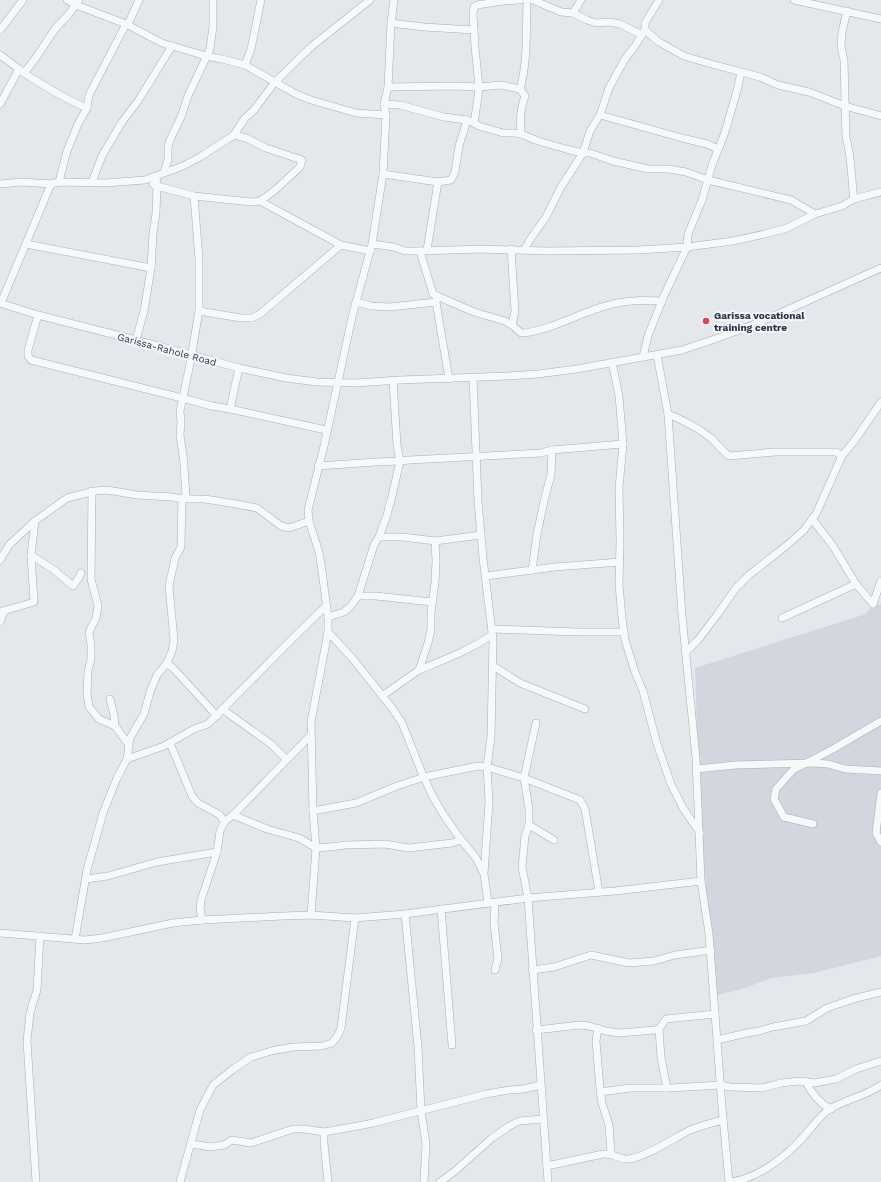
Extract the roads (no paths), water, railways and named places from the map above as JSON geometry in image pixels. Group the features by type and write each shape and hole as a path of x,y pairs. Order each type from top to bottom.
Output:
{"street":[{"path":"0,30 23,0"},
{"path":"67,0 78,2 126,24 162,43 206,56 245,65 296,94 311,100 356,113 386,115"},
{"path":"0,303 55,183 78,124 87,108 89,95 93,85 126,24 129,22 139,0"},
{"path":"164,172 168,160 168,147 170,140 182,117 188,96 210,49 214,26 213,0"},
{"path":"245,65 251,49 261,0"},
{"path":"0,184 22,182 119,182 145,180 183,166 234,135 245,118 254,110 275,82 312,46 370,0"},
{"path":"311,915 316,848 310,736 311,722 328,632 328,617 319,552 308,521 308,510 356,302 371,248 383,174 386,115 384,104 388,87 391,23 394,0"},
{"path":"383,174 438,182 451,180 455,172 459,146 470,121 478,97 479,87 474,47 474,7 476,5 520,0"},
{"path":"520,88 523,80 525,61 527,0"},
{"path":"533,0 561,12 573,13 587,20 620,24 643,32 684,56 715,66 760,77 778,85 809,92 845,106 881,116"},
{"path":"573,13 581,0"},
{"path":"524,250 546,217 561,187 583,153 590,131 600,115 609,88 625,59 643,32 645,23 659,0"},
{"path":"794,0 881,19"},
{"path":"0,104 21,71 35,59 55,29 78,2"},
{"path":"847,11 842,32 841,46 844,60 846,138 849,148 854,199"},
{"path":"391,23 424,27 474,30"},
{"path":"92,182 102,156 122,122 138,101 172,46"},
{"path":"0,55 37,82 76,104 87,108"},
{"path":"643,357 648,336 662,301 687,247 688,234 702,200 712,165 728,123 741,72"},
{"path":"388,87 479,87 500,85 520,88 525,96 520,117 521,134"},
{"path":"384,104 400,105 444,117 470,121 479,126 503,133 521,134 538,141 648,169 668,169 686,172 708,180 791,200 815,214"},
{"path":"600,115 707,144 718,149"},
{"path":"234,135 246,138 266,148 302,160 300,167 260,202"},
{"path":"136,340 144,311 151,268 156,213 156,177"},
{"path":"145,180 157,186 194,196 260,202 342,245 371,248 394,247 405,251 638,250 687,247 733,241 787,228 815,214 842,206 854,199 881,192"},
{"path":"438,182 423,251 433,294 437,299 449,379"},
{"path":"75,939 86,879 103,813 127,760 130,738 144,714 150,692 157,675 167,664 174,640 169,586 175,558 181,547 182,499 186,495 180,435 180,411 192,355 199,311 199,266 194,196"},
{"path":"26,244 151,268"},
{"path":"199,311 241,318 252,318 260,314 342,245"},
{"path":"511,250 515,311 512,325"},
{"name":"Garissa-Rahole Road","path":"0,303 239,368 286,378 337,383 449,379 577,370 689,348 752,325 881,268"},
{"path":"356,302 371,306 390,307 437,299 505,321 521,332 529,333 545,330 610,305 644,300 662,301"},
{"path":"38,314 28,350 28,356 31,360 212,406 326,430"},
{"path":"657,355 668,414 682,615 696,769 702,881 711,950 720,1085 730,1182 749,1178 770,1166 794,1146 820,1117 830,1109 862,1096 881,1085"},
{"path":"612,362 619,396 623,444 619,488 619,584 624,632 629,654 643,691 664,766 683,808 700,833"},
{"path":"230,409 239,368"},
{"path":"473,378 478,501 492,632 493,666 491,696 492,737 487,768 489,802 484,874"},
{"path":"328,617 344,612 350,607 358,596 374,545 379,537 387,515 400,462 397,445 394,380"},
{"path":"686,652 698,640 736,588 748,575 804,530 816,514 842,456 881,402"},
{"path":"668,414 677,417 702,431 729,456 775,452 836,452 842,456"},
{"path":"318,466 400,462 477,455 540,453 552,450 623,444"},
{"path":"532,570 537,534 551,475 552,450"},
{"path":"0,560 9,545 35,521 67,498 92,491 107,490 137,495 182,499 205,499 236,504 257,508 280,526 289,528 308,521"},
{"path":"92,491 91,579 98,606 96,618 89,632 92,645 88,671 87,692 89,707 99,719 115,726 128,744"},
{"path":"812,519 833,546 856,584 873,604 881,581"},
{"path":"0,622 2,612 34,602 31,555 35,521"},
{"path":"379,537 435,541 481,535"},
{"path":"419,670 431,630 432,602 436,568 435,541"},
{"path":"31,555 54,570 73,586 81,573"},
{"path":"486,576 620,562"},
{"path":"782,618 856,584"},
{"path":"358,596 376,596 432,602"},
{"path":"127,760 170,743 194,729 208,724 326,606"},
{"path":"328,632 354,659 402,723 424,777 443,814 461,840 476,858 484,874 494,923 498,959 495,970"},
{"path":"382,696 419,670 476,646 492,632 624,632"},
{"path":"167,664 174,669 217,716"},
{"path":"493,666 520,683 584,709"},
{"path":"110,699 115,726"},
{"path":"222,709 271,744 286,759"},
{"path":"813,824 784,817 774,799 776,789 793,770 881,721"},
{"path":"536,723 524,778 529,809 529,825 525,836 522,867 528,898 536,1030 548,1182"},
{"path":"202,920 200,908 201,900 217,852 220,831 224,822 233,815 310,736"},
{"path":"170,743 192,796 198,803 220,815 224,822"},
{"path":"696,769 736,765 806,763 828,764 845,769 881,771"},
{"path":"313,811 356,803 396,786 424,777 478,766 524,778 580,800 585,809 599,892"},
{"path":"881,793 876,833 881,842"},
{"path":"233,815 267,829 299,838 316,848 346,845 385,844 408,848 452,843 461,840"},
{"path":"529,825 554,840"},
{"path":"86,879 108,876 157,862 217,852"},
{"path":"0,933 85,940 102,938 173,922 311,915 355,918 405,914 528,898 702,881"},
{"path":"441,909 452,1045"},
{"path":"405,914 418,1047 421,1111 426,1144 424,1182"},
{"path":"180,1182 200,1110 213,1085 251,1057 275,1050 294,1047 322,1046 332,1043 337,1037 341,1028 355,918"},
{"path":"36,1182 27,1041 30,1013 37,990 40,936"},
{"path":"532,970 554,967 591,955 629,963 654,961 711,950"},
{"path":"718,1040 806,1021 828,1008 853,999 881,992"},
{"path":"668,1088 661,1058 659,1029 666,1019 715,1014"},
{"path":"536,1030 580,1025 619,1033 659,1029"},
{"path":"598,1028 596,1042 600,1092 609,1125 611,1154"},
{"path":"600,1092 631,1088 668,1088 720,1085 730,1088 762,1088 781,1083 800,1081 814,1083 836,1079 856,1069 881,1061"},
{"path":"806,1082 824,1106 830,1109"},
{"path":"191,1144 211,1147 224,1145 232,1140 251,1143 293,1129 324,1132 373,1123 486,1094 524,1089 541,1085"},
{"path":"440,1182 455,1171 492,1138 508,1127 519,1122 543,1119"},
{"path":"547,1166 603,1154 611,1154 620,1158 629,1159 653,1150 690,1130 723,1120"},
{"path":"324,1132 328,1182"}],"place":[{"name":"Garissa vocational training centre","path":"706,321"}]}
